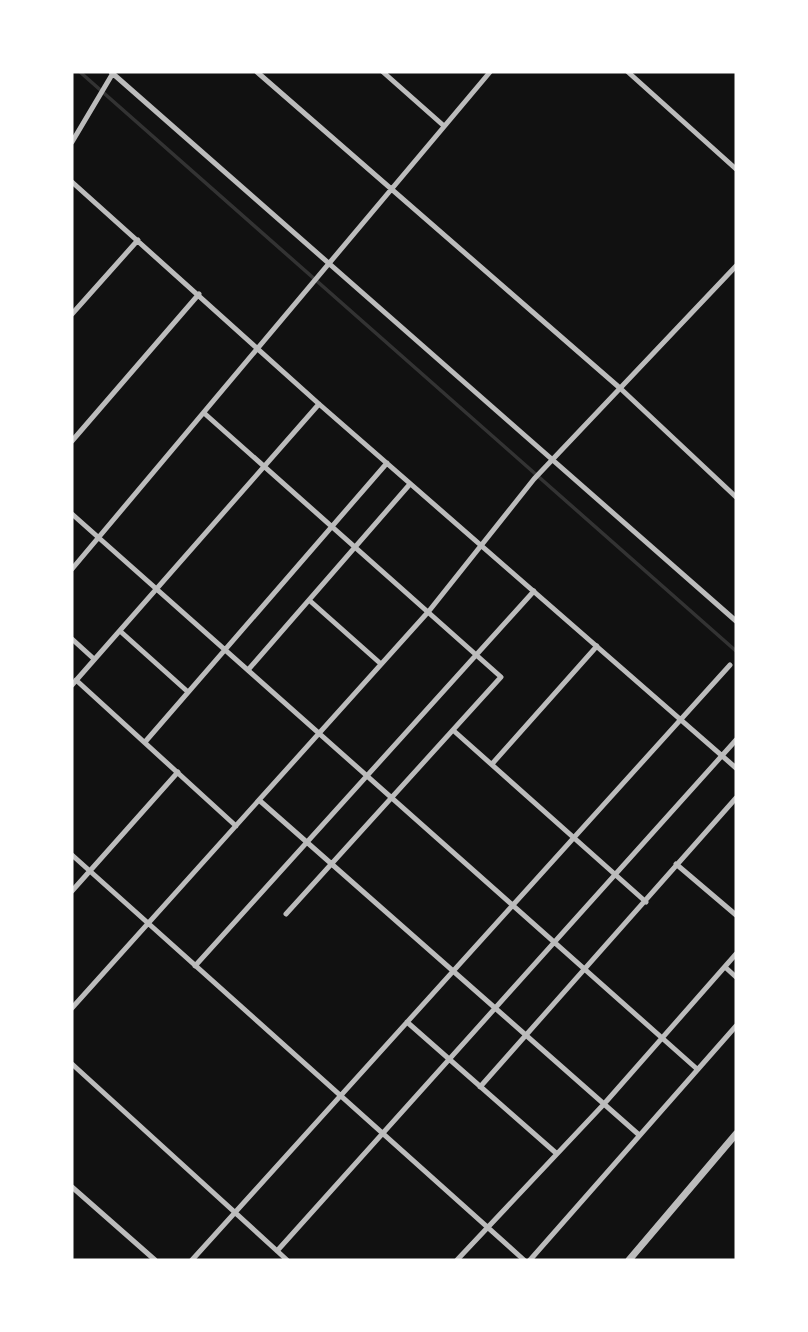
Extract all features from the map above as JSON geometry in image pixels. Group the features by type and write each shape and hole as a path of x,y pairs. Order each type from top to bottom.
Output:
{"street":[{"path":"72,142 113,72 736,621"},
{"path":"257,72 621,389 736,497"},
{"path":"383,72 444,126"},
{"path":"72,569 490,72"},
{"path":"628,72 736,169"},
{"path":"72,182 319,404 736,768"},
{"path":"72,314 138,240"},
{"path":"72,1009 429,611 528,486 736,266"},
{"path":"72,440 199,294"},
{"path":"236,826 145,741 74,682 319,404"},
{"path":"204,412 499,674 500,681 286,914"},
{"path":"145,741 387,463"},
{"path":"248,670 410,484"},
{"path":"72,514 697,1069"},
{"path":"195,966 534,591"},
{"path":"309,600 381,664"},
{"path":"120,631 188,692"},
{"path":"72,639 94,659"},
{"path":"492,764 597,646"},
{"path":"192,1260 730,665"},
{"path":"454,731 646,902"},
{"path":"277,1251 736,740"},
{"path":"72,891 178,772"},
{"path":"480,1087 736,798"},
{"path":"259,800 638,1134"},
{"path":"72,855 524,1260"},
{"path":"677,864 736,915"},
{"path":"457,1260 604,1104 736,954"},
{"path":"725,967 736,977"},
{"path":"407,1023 556,1153"},
{"path":"530,1260 638,1134 736,1026"},
{"path":"72,1064 287,1260"},
{"path":"629,1260 736,1134"},
{"path":"72,1187 155,1260"}],"waterway":[{"path":"80,72 736,651"}]}
